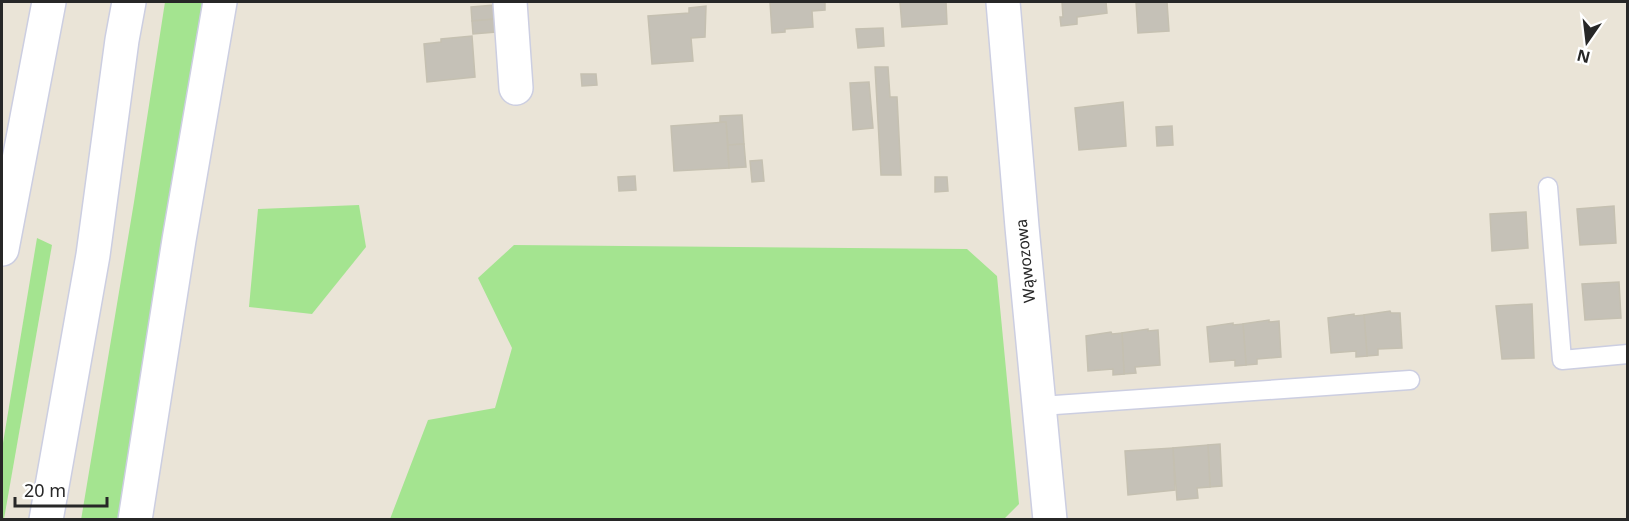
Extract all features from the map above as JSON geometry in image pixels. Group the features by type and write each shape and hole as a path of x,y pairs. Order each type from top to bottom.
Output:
{"street":[{"path":"2,249 49,2"},
{"path":"46,519 93,255 129,2"},
{"path":"135,519 179,240 220,2"},
{"path":"510,2 516,88"},
{"name":"Wąwozowa","path":"1003,2 1050,519"}],"lane":[{"path":"1548,187 1562,360 1628,354"},
{"path":"1041,405 1410,380"}],"green space":[{"path":"165,2 207,2 121,519 81,520 134,202"},
{"path":"359,205 366,247 312,314 249,307 258,209"},
{"path":"37,238 52,245 4,519 2,519 2,449"},
{"path":"514,245 967,249 997,276 1019,504 1003,520 390,519 428,420 495,408 512,348 478,278"}],"building":[{"path":"770,2 825,2 825,10 812,11 813,27 785,29 785,32 772,33"},
{"path":"900,2 946,2 947,24 902,27"},
{"path":"1062,2 1106,2 1107,13 1077,17 1077,24 1061,26"},
{"path":"1136,2 1167,2 1169,31 1138,33"},
{"path":"494,5 495,19 472,21 471,7"},
{"path":"706,6 705,37 691,38 693,61 652,64 648,16 689,13 689,8"},
{"path":"495,19 496,32 473,34 472,21"},
{"path":"883,28 884,46 858,48 856,29"},
{"path":"472,36 475,77 427,82 424,44 441,42 441,39"},
{"path":"875,67 888,67 890,97 897,97 901,175 881,175"},
{"path":"581,74 596,74 597,85 582,86"},
{"path":"869,82 873,128 853,130 850,83"},
{"path":"1123,102 1126,146 1079,150 1075,108"},
{"path":"742,115 744,144 728,145 726,122 720,122 720,116"},
{"path":"726,122 729,168 674,171 671,126"},
{"path":"1172,126 1173,145 1157,146 1156,127"},
{"path":"744,144 746,167 729,168 728,145"},
{"path":"762,160 764,181 752,182 750,161"},
{"path":"635,176 636,190 619,191 618,177"},
{"path":"935,177 947,177 948,191 935,192"},
{"path":"1614,206 1616,243 1580,245 1577,209"},
{"path":"1526,212 1528,248 1492,251 1490,214"},
{"path":"1619,282 1621,318 1585,320 1582,284"},
{"path":"1532,304 1534,358 1502,359 1496,306"},
{"path":"1390,311 1400,313 1402,348 1378,349 1378,355 1367,356 1364,315"},
{"path":"1354,314 1354,316 1364,315 1367,356 1356,357 1356,351 1331,353 1328,318"},
{"path":"1269,320 1269,322 1279,321 1281,357 1257,359 1257,364 1246,365 1243,324"},
{"path":"1233,323 1233,325 1243,324 1246,365 1235,366 1235,360 1210,362 1207,327"},
{"path":"1148,329 1148,331 1158,330 1160,365 1135,367 1136,373 1124,374 1122,333"},
{"path":"1111,332 1112,334 1122,333 1124,374 1113,375 1113,369 1088,371 1086,336"},
{"path":"1220,444 1222,486 1210,487 1208,445"},
{"path":"1208,445 1210,487 1197,488 1198,498 1177,500 1173,448"},
{"path":"1173,448 1175,490 1128,495 1125,451"}]}
